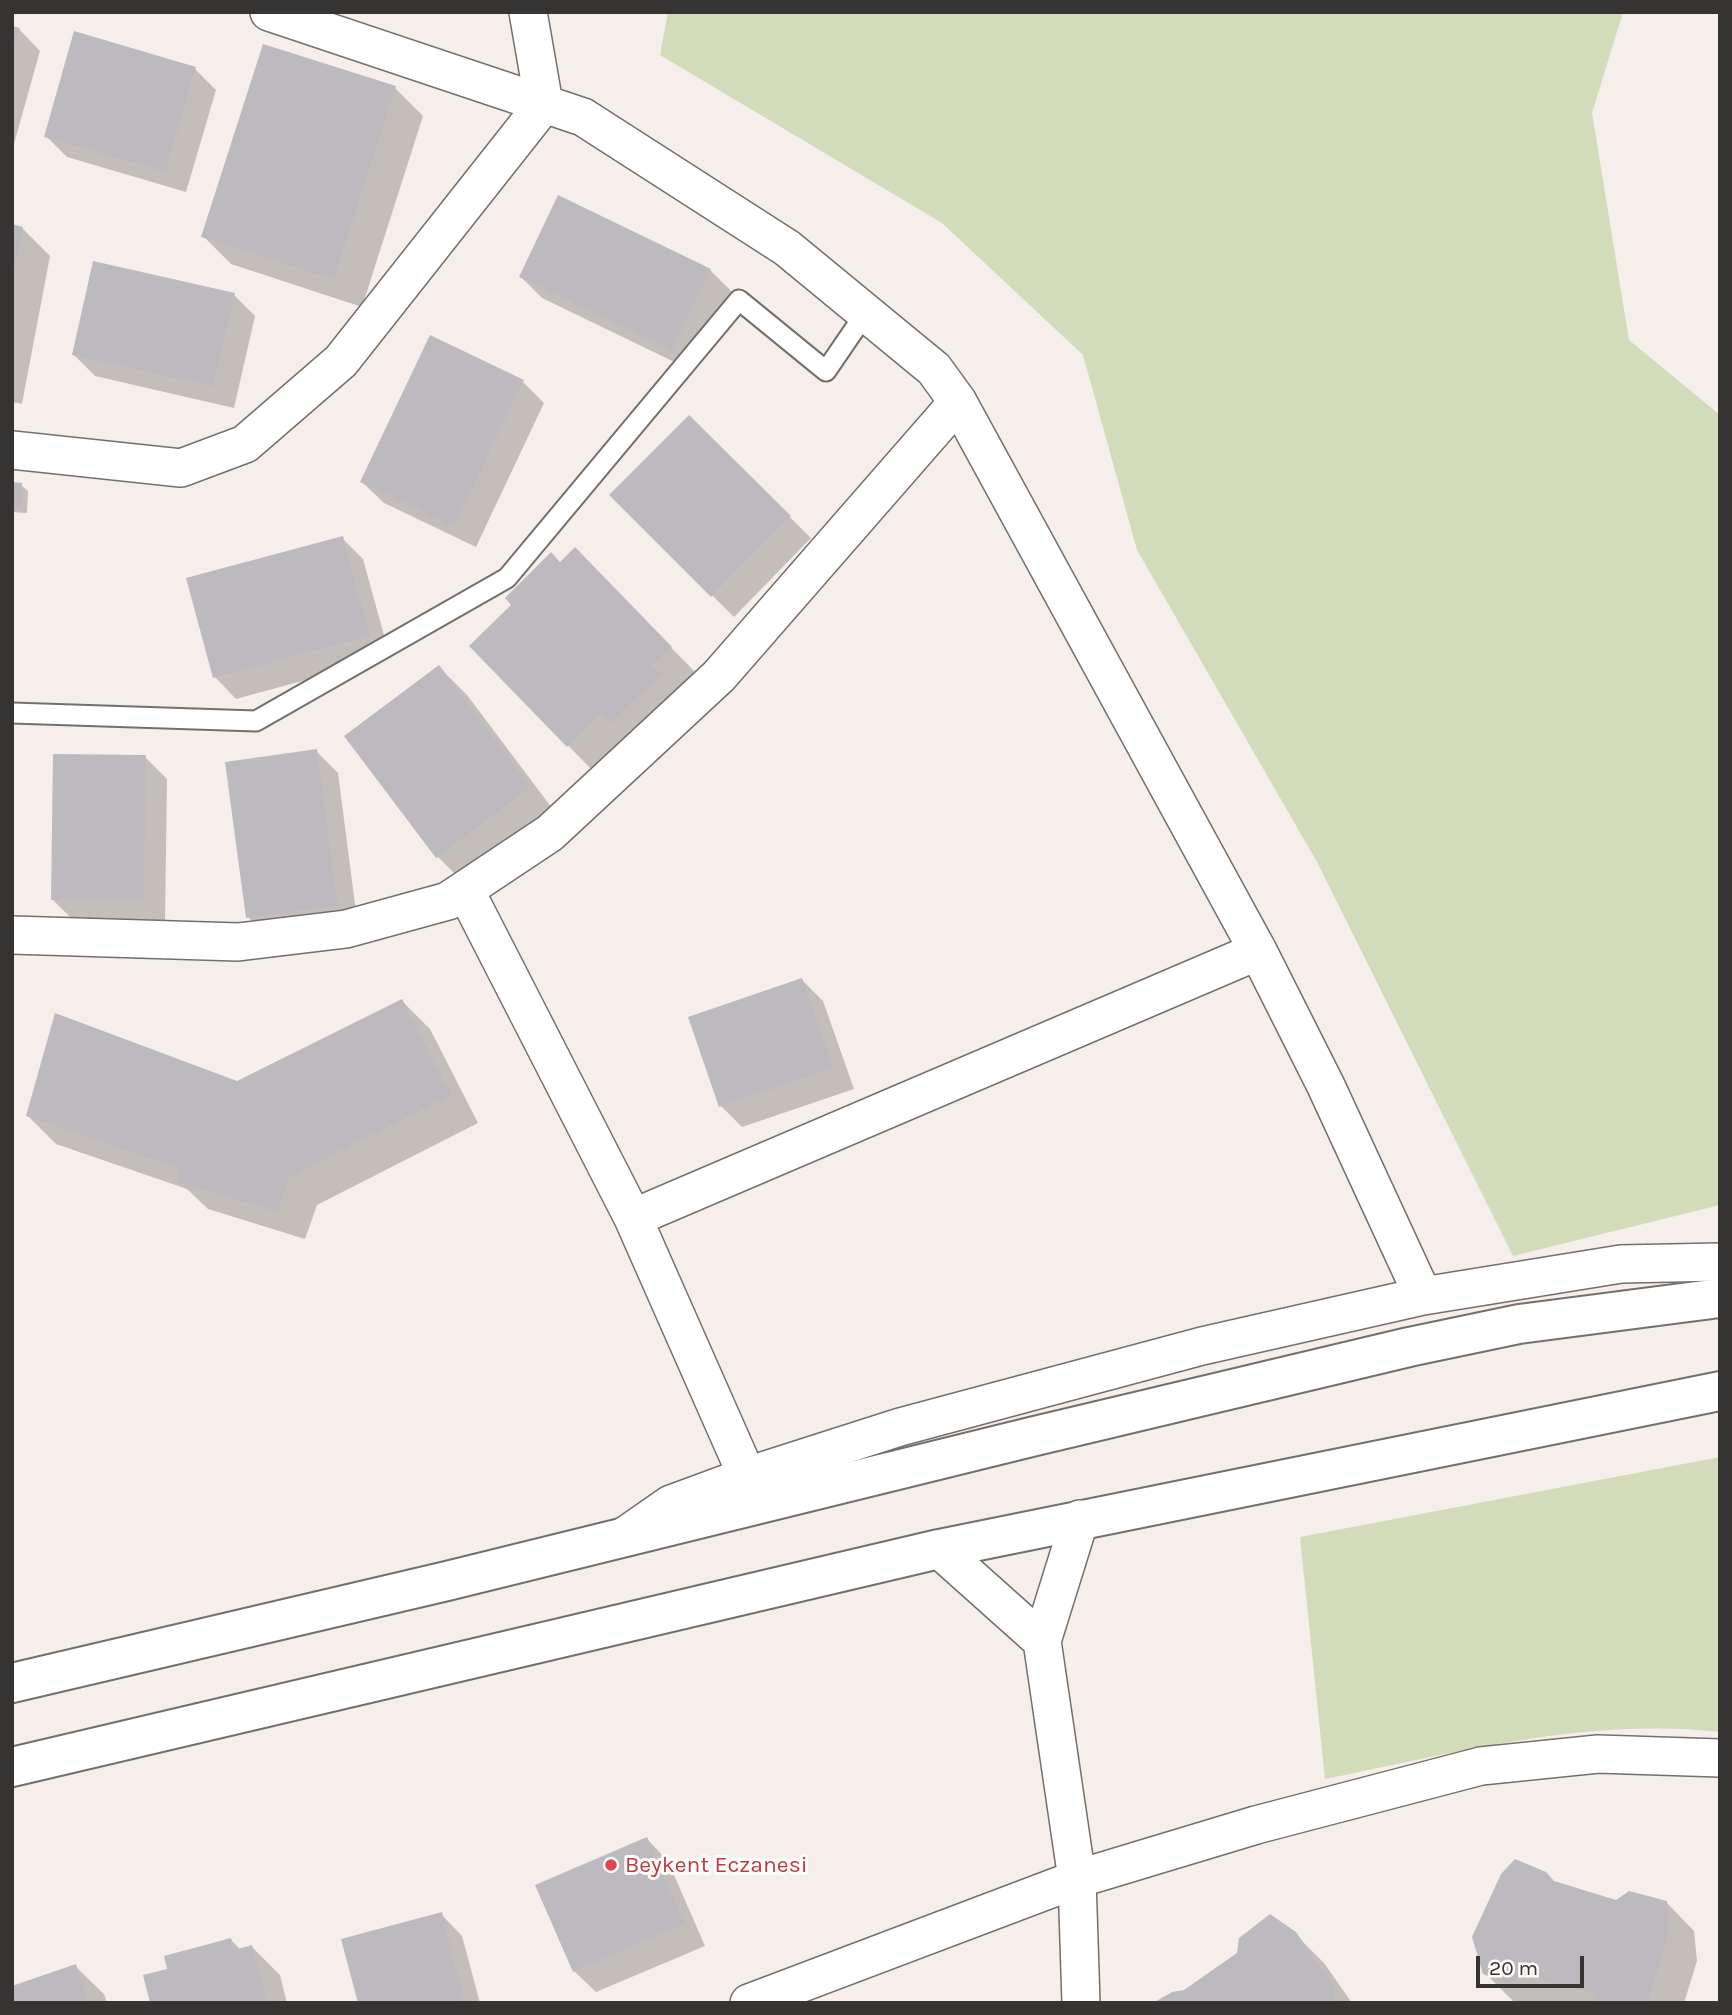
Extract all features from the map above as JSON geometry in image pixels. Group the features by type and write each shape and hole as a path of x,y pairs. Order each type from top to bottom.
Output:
{"street":[{"path":"269,12 583,117 787,248 867,311 934,369 958,402 1258,951 1326,1086 1423,1296"},
{"path":"12,450 181,468 244,444 341,361 544,104 528,12"},
{"path":"12,935 238,942 346,929 448,901 550,833 719,676 958,402"},
{"path":"465,890 633,1218 747,1476"},
{"path":"633,1218 1258,951"},
{"path":"619,1539 671,1504 747,1476 900,1427 1202,1346 1423,1296 1621,1264 1720,1262"},
{"path":"12,1683 1409,1347 1518,1324 1720,1298"},
{"path":"12,1767 939,1549 1720,1391"},
{"path":"1080,1519 1042,1641 1077,1879 1081,2003"},
{"path":"939,1549 1042,1641"},
{"path":"749,2003 1077,1879 1256,1825 1481,1766 1598,1754 1720,1758"}],"lane":[{"path":"12,713 256,720 508,578 739,300 826,371 867,311"}],"green space":[{"path":"668,12 1623,12 1592,113 1629,340 1720,415 1720,1205 1513,1256 1317,862 1137,550 1083,355 942,223 660,55"},
{"path":"1720,1457 1720,1732 1620,1729 1570,1733 1472,1749 1325,1779 1300,1537"}],"building":[{"path":"12,26 20,28 13,52 12,51"},
{"path":"74,31 196,67 165,172 44,137"},
{"path":"263,44 396,86 334,280 201,237"},
{"path":"558,195 711,269 672,351 519,277"},
{"path":"12,224 23,227 14,274 12,274"},
{"path":"93,261 235,293 213,387 72,355"},
{"path":"430,335 524,380 454,527 360,482"},
{"path":"689,415 791,516 711,597 609,495"},
{"path":"12,482 22,483 21,507 12,506"},
{"path":"343,536 370,636 213,678 186,578"},
{"path":"575,547 672,647 652,666 661,674 611,723 601,714 567,747 469,646 511,605 505,598 551,552 560,562"},
{"path":"439,665 531,787 436,858 344,736"},
{"path":"317,749 338,906 246,918 225,762"},
{"path":"53,754 146,755 144,901 51,900"},
{"path":"802,978 834,1068 719,1107 688,1017"},
{"path":"402,999 452,1095 289,1177 277,1212 177,1182 179,1169 26,1116 55,1013 237,1081"},
{"path":"647,1837 685,1924 573,1972 535,1885"},
{"path":"1515,1859 1546,1872 1554,1881 1616,1900 1629,1891 1667,1901 1669,1932 1650,1997 1644,2003 1597,2003 1592,1993 1522,1976 1509,1985 1483,1974 1472,1937 1501,1874"},
{"path":"442,1912 464,1999 449,2003 358,2003 341,1939"},
{"path":"1270,1914 1296,1932 1334,1987 1336,2003 1153,2003 1172,1992 1184,1990 1237,1953 1239,1938"},
{"path":"231,1938 234,1950 252,1945 268,2003 150,2003 143,1975 167,1969 164,1956"},
{"path":"76,1964 89,2003 12,2003 12,1986"}],"place":[{"name":"Beykent Eczanesi","path":"611,1865"}]}
